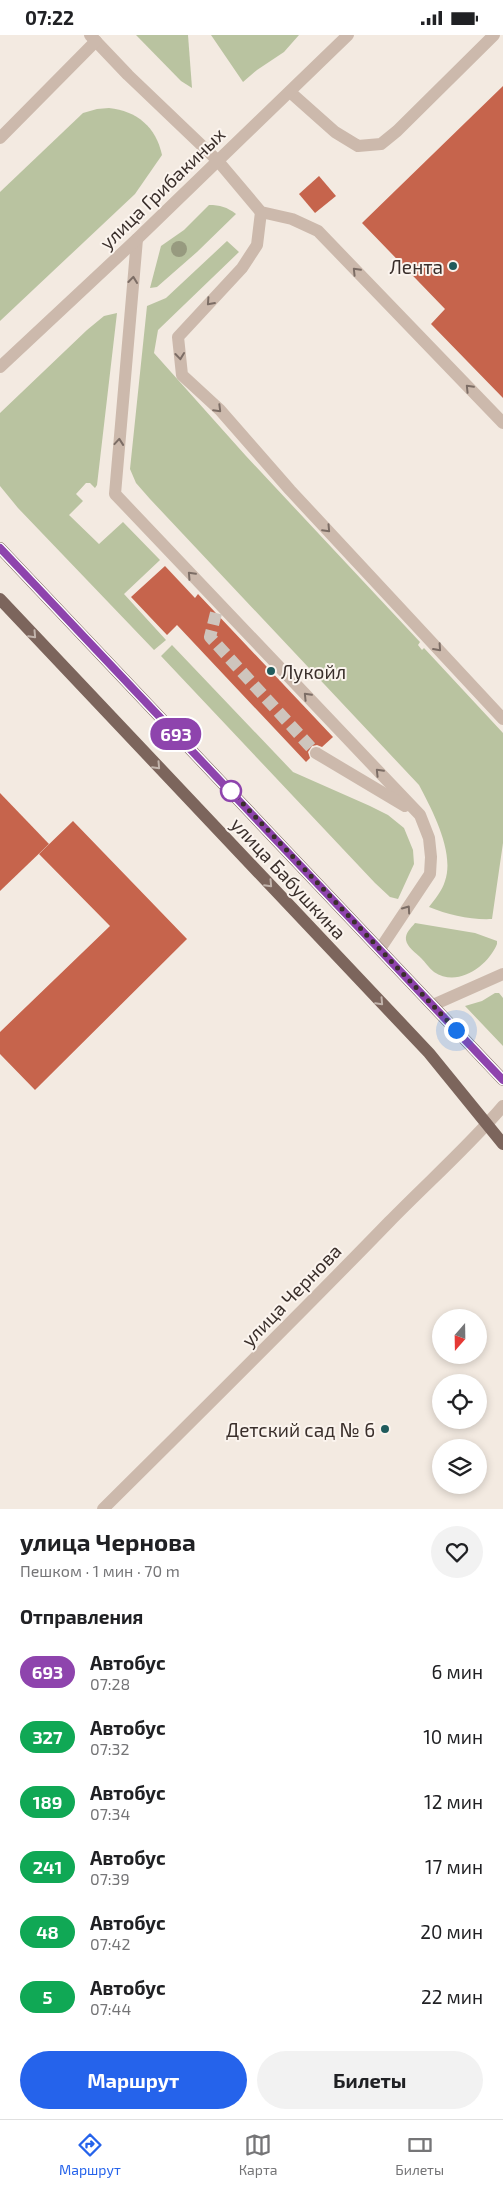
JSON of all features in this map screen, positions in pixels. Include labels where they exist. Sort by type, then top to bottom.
[{"type":"main road","name":"улица Бабушкина","points":[[0,548],[503,1080]]},
{"type":"main road","name":"улица Бабушкина","points":[[0,599],[428,1053],[503,1144]]},
{"type":"street","name":"улица Грибакиных","points":[[0,367],[137,239],[348,35]]},
{"type":"street","points":[[290,92],[335,132],[358,146],[381,144],[397,131],[494,35]]},
{"type":"street","points":[[0,138],[93,38],[128,75],[218,161],[260,212],[292,219],[318,231],[503,423]]},
{"type":"street","points":[[260,212],[257,245],[242,268],[178,337],[182,375],[220,410],[503,719]]},
{"type":"street","points":[[137,239],[115,494],[220,611],[420,815],[429,838],[430,875],[380,949]]},
{"type":"street","points":[[316,753],[420,815]]},
{"type":"street","points":[[433,1005],[503,974]]},
{"type":"street","name":"улица Чернова","points":[[103,1509],[272,1342],[503,1106]]},
{"type":"green space","points":[[136,35],[188,35],[192,88],[181,81]]},
{"type":"green space","points":[[211,35],[299,35],[284,52],[243,82]]},
{"type":"green space","points":[[109,108],[128,113],[144,122],[155,136],[162,155],[135,194],[0,321],[0,192],[83,113]]},
{"type":"green space","points":[[209,205],[223,207],[236,214],[157,287],[150,288],[161,246],[184,230]]},
{"type":"green space","points":[[227,241],[239,252],[158,330],[154,353],[246,456],[420,642],[418,645],[422,650],[424,648],[503,733],[503,843],[492,919],[460,916],[429,907],[444,885],[447,857],[441,831],[419,785],[150,499],[136,483],[130,469],[147,306],[166,298]]},
{"type":"green space","points":[[117,313],[97,485],[95,488],[90,483],[86,483],[76,494],[83,501],[69,515],[99,544],[123,522],[160,560],[124,594],[166,640],[154,650],[18,508],[0,486],[0,413],[87,330],[104,316]]},
{"type":"green space","points":[[172,645],[293,772],[388,815],[404,828],[413,850],[414,864],[398,899],[390,897],[375,883],[161,656]]},
{"type":"green space","points":[[415,923],[475,933],[497,941],[497,944],[487,960],[471,972],[462,976],[443,976],[434,972],[407,943],[407,933]]},
{"type":"green space","points":[[495,993],[499,993],[503,998],[503,1046],[465,1006],[482,1001]]},
{"type":"building","name":"Лента","points":[[503,86],[503,398],[431,324],[445,309],[362,223]]},
{"type":"building","points":[[319,176],[336,196],[315,213],[299,194]]},
{"type":"building","points":[[165,566],[195,598],[198,594],[333,737],[322,747],[312,746],[308,752],[310,758],[306,762],[177,625],[167,635],[131,597]]},
{"type":"building","points":[[0,793],[49,844],[0,891]]},
{"type":"building","points":[[73,821],[187,939],[35,1090],[0,1054],[0,1032],[110,926],[39,854]]},
{"type":"tunnel","points":[[216,613],[210,637],[316,753]]},
{"type":"bus line","name":"693","points":[[0,548],[503,1080]]},
{"type":"place","name":"Лента","points":[[453,266]]},
{"type":"place","name":"Лукойл","points":[[271,671]]},
{"type":"place","name":"Детский сад № 6","points":[[385,1429]]},
{"type":"route","points":[[231,791],[456,1030]]}]
